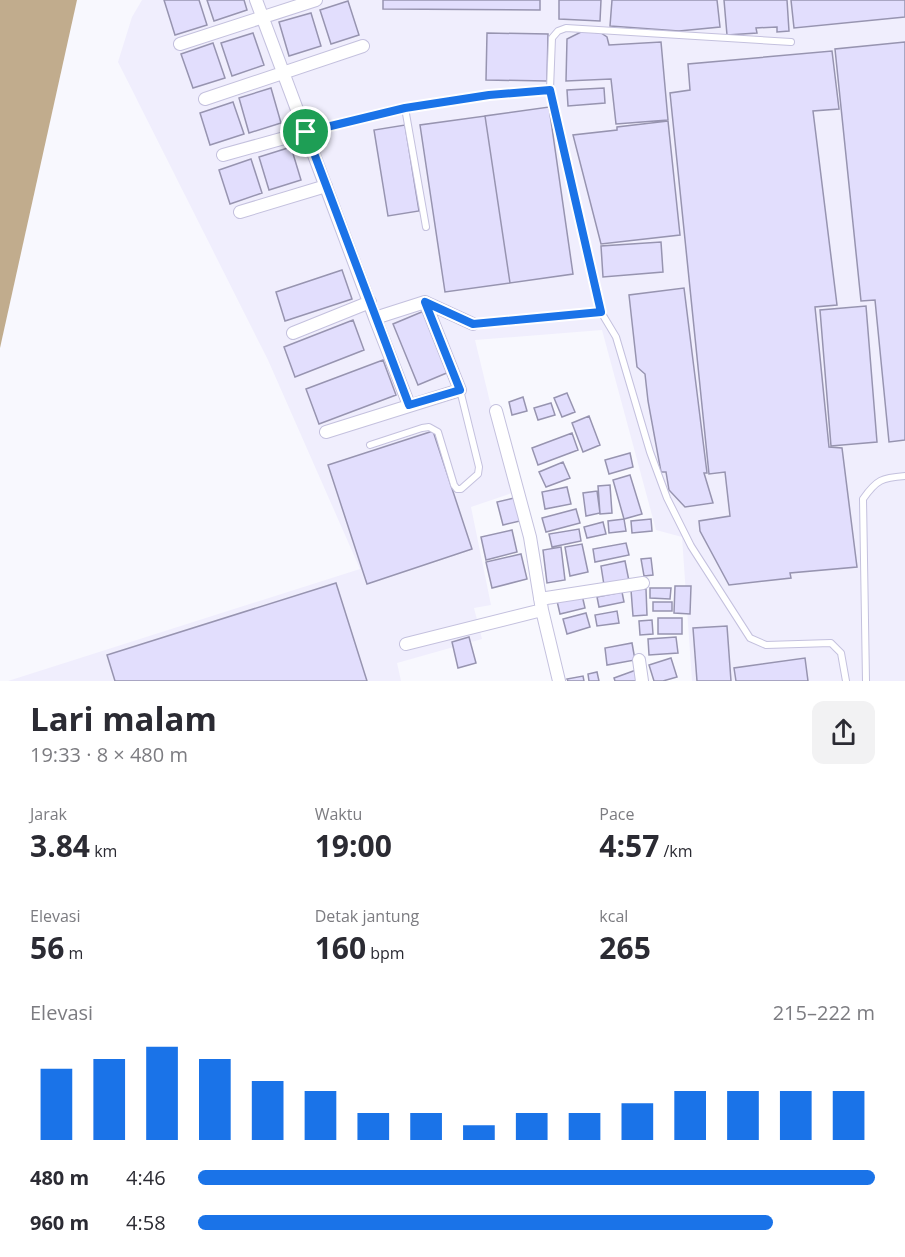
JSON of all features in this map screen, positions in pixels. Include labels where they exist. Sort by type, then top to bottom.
[{"type":"street","points":[[256,0],[409,405]]},
{"type":"street","points":[[180,44],[316,0]]},
{"type":"street","points":[[205,99],[363,46]]},
{"type":"street","points":[[223,155],[306,132]]},
{"type":"street","points":[[240,212],[326,186]]},
{"type":"street","points":[[293,333],[370,302]]},
{"type":"street","points":[[375,318],[425,302],[473,324]]},
{"type":"street","points":[[326,432],[460,390],[425,302]]},
{"type":"street","points":[[496,411],[530,537],[541,604],[559,681]]},
{"type":"street","points":[[406,644],[541,604],[643,583]]},
{"type":"street","points":[[639,660],[642,681]]},
{"type":"lane","points":[[791,42],[566,28],[558,31],[552,38],[550,90],[601,312],[616,337],[667,498],[691,546],[750,638],[766,645],[831,643],[840,653],[846,681]]},
{"type":"lane","points":[[306,132],[405,108],[489,95],[550,90]]},
{"type":"lane","points":[[405,108],[426,227]]},
{"type":"lane","points":[[473,324],[601,312]]},
{"type":"lane","points":[[370,444],[422,428],[433,429],[438,432],[454,485],[457,489],[461,489],[477,474],[479,467],[460,390]]},
{"type":"lane","points":[[866,681],[863,499],[872,485],[882,478],[905,476]]},
{"type":"shaded area","points":[[0,0],[77,0],[0,348]]},
{"type":"shaded area","points":[[142,0],[905,0],[905,681],[692,681],[682,537],[656,530],[602,330],[475,340],[512,493],[471,507],[491,605],[474,608],[482,639],[397,663],[401,681],[8,681],[360,569],[268,360],[118,62],[132,17]]},
{"type":"building","points":[[164,0],[199,0],[207,25],[175,35]]},
{"type":"building","points":[[207,0],[244,0],[247,10],[214,21]]},
{"type":"building","points":[[383,0],[540,0],[540,10],[383,9]]},
{"type":"building","points":[[559,0],[601,0],[600,21],[559,19]]},
{"type":"building","points":[[612,0],[717,0],[720,27],[679,31],[610,26]]},
{"type":"building","points":[[724,0],[787,0],[789,31],[777,32],[777,27],[756,28],[757,33],[727,35]]},
{"type":"building","points":[[791,0],[905,0],[905,17],[794,28]]},
{"type":"building","points":[[348,1],[359,35],[331,44],[320,10]]},
{"type":"building","points":[[311,13],[321,46],[289,56],[279,22]]},
{"type":"building","points":[[583,31],[601,33],[607,37],[609,45],[661,42],[668,120],[616,124],[611,79],[566,81],[567,39]]},
{"type":"building","points":[[253,33],[264,65],[232,76],[221,43]]},
{"type":"building","points":[[487,33],[548,34],[547,81],[486,80]]},
{"type":"building","points":[[905,42],[905,440],[889,442],[875,300],[861,301],[835,49]]},
{"type":"building","points":[[213,43],[225,78],[193,88],[181,54]]},
{"type":"building","points":[[832,51],[839,109],[813,111],[837,305],[815,307],[829,447],[842,448],[857,567],[790,573],[791,578],[729,585],[700,531],[699,521],[730,516],[725,472],[709,474],[670,93],[690,90],[688,64]]},
{"type":"building","points":[[271,88],[281,123],[249,133],[239,98]]},
{"type":"building","points":[[604,88],[605,103],[568,106],[567,90]]},
{"type":"building","points":[[233,102],[244,134],[210,145],[200,113]]},
{"type":"building","points":[[549,107],[573,274],[510,283],[485,116]]},
{"type":"building","points":[[485,116],[510,283],[445,292],[420,125]]},
{"type":"building","points":[[668,121],[680,235],[601,244],[573,135]]},
{"type":"building","points":[[405,125],[419,211],[388,216],[374,130]]},
{"type":"building","points":[[291,147],[301,180],[269,190],[259,157]]},
{"type":"building","points":[[251,159],[262,193],[230,204],[219,170]]},
{"type":"building","points":[[661,242],[663,272],[603,277],[601,246]]},
{"type":"building","points":[[342,270],[352,299],[285,321],[276,292]]},
{"type":"building","points":[[684,288],[707,473],[704,473],[713,503],[685,507],[669,490],[666,472],[661,472],[645,374],[637,367],[629,295]]},
{"type":"building","points":[[866,306],[877,442],[831,446],[820,310]]},
{"type":"building","points":[[424,311],[449,372],[418,385],[393,324]]},
{"type":"building","points":[[353,320],[364,350],[295,377],[284,347]]},
{"type":"building","points":[[383,360],[396,395],[319,424],[306,389]]},
{"type":"building","points":[[567,393],[575,412],[562,417],[554,398]]},
{"type":"building","points":[[523,397],[527,411],[512,415],[509,402]]},
{"type":"building","points":[[551,403],[555,415],[538,420],[534,408]]},
{"type":"building","points":[[589,416],[600,445],[583,452],[572,423]]},
{"type":"building","points":[[433,431],[472,549],[367,584],[328,465]]},
{"type":"building","points":[[572,433],[578,450],[538,465],[532,448]]},
{"type":"building","points":[[630,453],[633,467],[609,474],[605,460]]},
{"type":"building","points":[[563,462],[570,478],[546,487],[539,472]]},
{"type":"building","points":[[630,475],[642,514],[624,519],[613,480]]},
{"type":"building","points":[[610,485],[612,513],[600,514],[598,486]]},
{"type":"building","points":[[567,487],[571,504],[545,509],[542,492]]},
{"type":"building","points":[[597,491],[600,513],[586,516],[583,493]]},
{"type":"building","points":[[514,498],[520,521],[503,525],[497,502]]},
{"type":"building","points":[[576,509],[580,523],[546,532],[542,518]]},
{"type":"building","points":[[624,519],[626,531],[609,533],[608,521]]},
{"type":"building","points":[[651,519],[652,531],[632,533],[631,521]]},
{"type":"building","points":[[603,522],[606,534],[587,538],[584,527]]},
{"type":"building","points":[[579,529],[581,541],[552,547],[549,534]]},
{"type":"building","points":[[512,530],[517,552],[486,560],[481,537]]},
{"type":"building","points":[[626,543],[629,555],[595,562],[593,549]]},
{"type":"building","points":[[582,544],[588,572],[570,576],[565,547]]},
{"type":"building","points":[[561,547],[565,580],[547,583],[543,550]]},
{"type":"building","points":[[521,554],[527,579],[492,588],[486,562]]},
{"type":"building","points":[[651,558],[653,575],[644,576],[641,559]]},
{"type":"building","points":[[625,561],[629,581],[604,585],[601,566]]},
{"type":"building","points":[[336,583],[367,681],[115,681],[107,655]]},
{"type":"building","points":[[675,586],[691,586],[690,614],[674,613]]},
{"type":"building","points":[[650,588],[671,588],[670,599],[650,598]]},
{"type":"building","points":[[646,589],[647,615],[633,616],[631,590]]},
{"type":"building","points":[[622,592],[624,602],[599,607],[597,597]]},
{"type":"building","points":[[582,595],[585,608],[560,614],[557,601]]},
{"type":"building","points":[[653,602],[672,602],[672,611],[653,611]]},
{"type":"building","points":[[617,611],[619,623],[597,626],[595,615]]},
{"type":"building","points":[[586,613],[590,627],[567,634],[563,619]]},
{"type":"building","points":[[658,618],[682,618],[682,634],[658,634]]},
{"type":"building","points":[[652,620],[653,634],[640,635],[639,621]]},
{"type":"building","points":[[727,626],[731,681],[697,681],[693,628]]},
{"type":"building","points":[[469,637],[476,663],[458,668],[452,642]]},
{"type":"building","points":[[676,637],[678,653],[649,655],[648,639]]},
{"type":"building","points":[[632,643],[635,660],[607,665],[605,648]]},
{"type":"building","points":[[671,658],[677,677],[654,681],[649,665]]},
{"type":"building","points":[[805,658],[808,681],[736,681],[734,668]]},
{"type":"building","points":[[636,670],[640,681],[615,681],[614,678]]},
{"type":"building","points":[[597,672],[599,681],[589,681],[588,674]]},
{"type":"building","points":[[583,676],[584,681],[568,681],[567,679]]},
{"type":"route","points":[[550,90],[601,312],[473,324],[425,302],[460,390],[409,405],[306,132],[405,108],[489,95],[550,90]]}]
